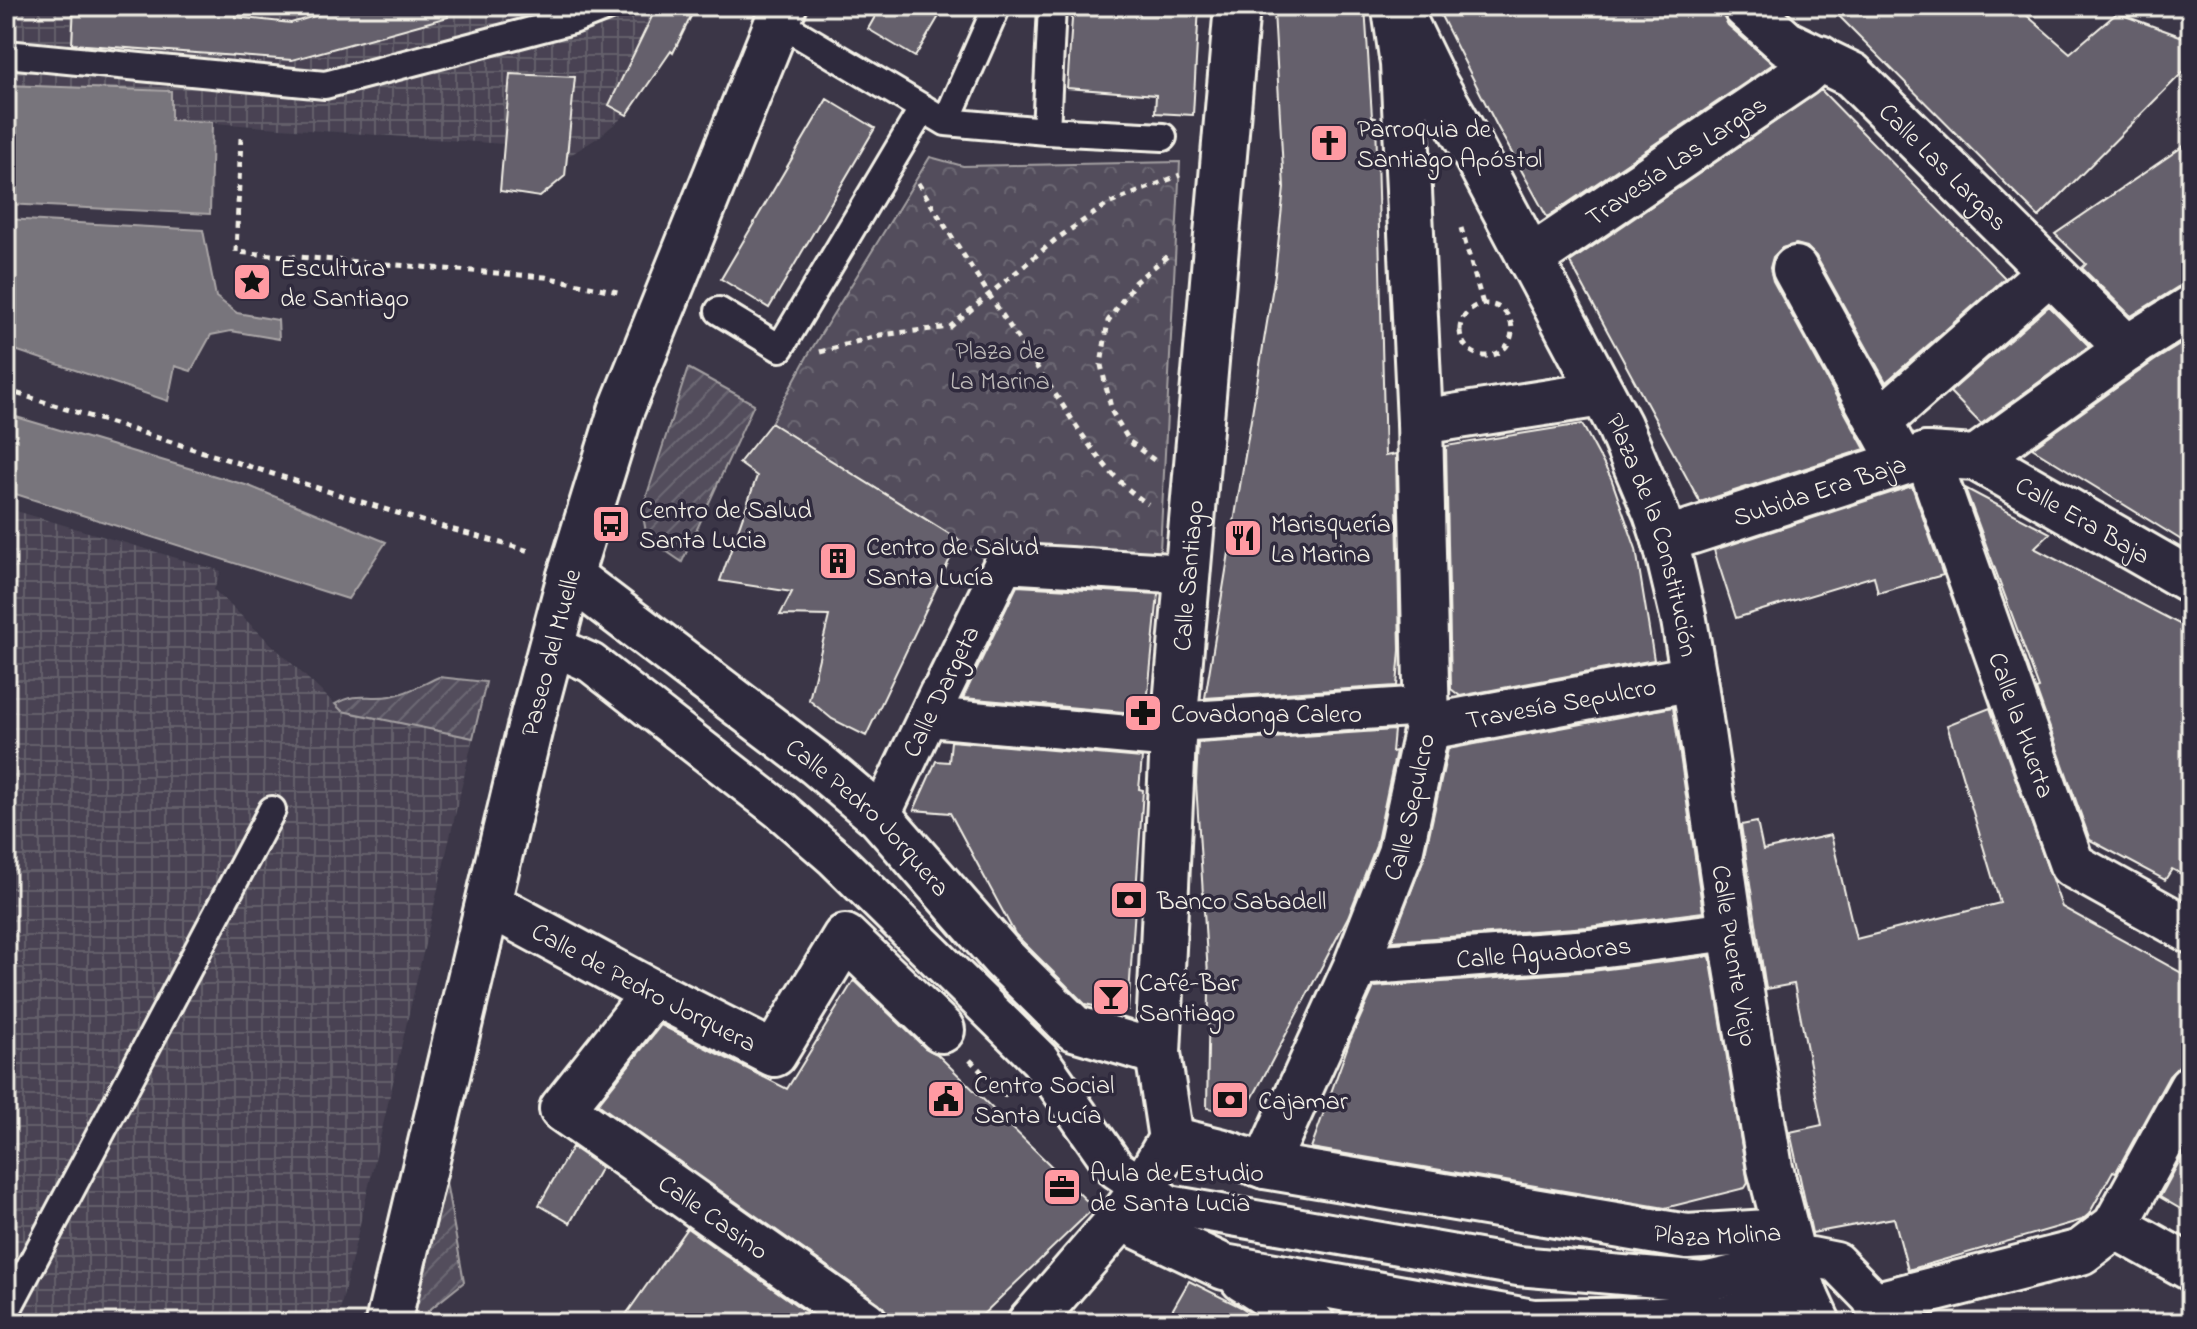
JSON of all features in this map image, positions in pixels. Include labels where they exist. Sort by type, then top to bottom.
[{"type":"street","name":"Plaza de la Constitución","points":[[1396,6],[1633,455],[1665,540],[1694,678]]},
{"type":"street","name":"Plaza de la Constitución","points":[[1396,6],[1403,64],[1420,422],[1602,394]]},
{"type":"street","name":"Calle Las Largas","points":[[1745,6],[1786,43],[1852,75],[2128,349]]},
{"type":"street","name":"Calle Santiago","points":[[1171,1139],[1158,1053],[1173,730],[1237,8]]},
{"type":"street","name":"Paseo del Muelle","points":[[388,1323],[551,645],[553,564],[621,411],[781,14]]},
{"type":"street","name":"Travesía Las Largas","points":[[1530,259],[1801,75],[1820,58]]},
{"type":"street","name":"Calle la Huerta","points":[[1795,269],[1879,422],[1914,459],[2072,865],[2191,931]]},
{"type":"street","points":[[1879,422],[2049,272]]},
{"type":"street","points":[[1976,458],[2128,349],[2191,308]]},
{"type":"street","name":"Calle Sepulcro","points":[[1265,1166],[1356,966],[1400,853],[1427,716],[1420,422]]},
{"type":"street","name":"Subida Era Baja","points":[[1665,540],[1914,459],[1976,458]]},
{"type":"street","name":"Calle Era Baja","points":[[1976,458],[2191,581]]},
{"type":"street","name":"Calle Dargeta","points":[[880,817],[1003,560],[1188,574]]},
{"type":"street","points":[[1188,574],[1004,563],[929,717],[1173,730],[1427,716]]},
{"type":"street","name":"Calle Pedro Jorquera","points":[[553,564],[816,763],[880,817],[1003,958],[1074,1028],[1158,1053]]},
{"type":"street","points":[[551,645],[591,663],[780,810],[835,858],[1040,1060],[1116,1169],[1132,1203],[1312,1323]]},
{"type":"street","name":"Travesía Sepulcro","points":[[1427,716],[1694,678]]},
{"type":"street","name":"Calle Puente Viejo","points":[[1694,678],[1770,1168],[1801,1278]]},
{"type":"street","name":"Calle de Pedro Jorquera","points":[[489,904],[774,1054],[845,937],[942,1030]]},
{"type":"street","name":"Calle Aguadoras","points":[[1356,966],[1590,949],[1731,931]]},
{"type":"street","name":"Calle Casino","points":[[654,993],[562,1109],[865,1323]]},
{"type":"street","points":[[1224,1267],[1533,1322],[1725,1319],[1801,1278],[1811,1257],[1836,1262],[1882,1313],[2081,1252],[2115,1226],[2191,1088]]},
{"type":"street","points":[[1030,1323],[1132,1203],[1171,1139]]},
{"type":"street","name":"Plaza Molina","points":[[1171,1139],[1265,1166],[1687,1237],[1801,1278]]},
{"type":"street","points":[[1132,1203],[1169,1205],[1518,1266],[1704,1282],[1801,1278]]},
{"type":"street","points":[[2115,1226],[2191,1268]]},
{"type":"lane","points":[[6,54],[325,85],[573,20],[609,6]]},
{"type":"lane","points":[[946,122],[997,6]]},
{"type":"lane","points":[[1046,131],[1052,6]]},
{"type":"lane","points":[[781,14],[946,122],[1163,137]]},
{"type":"lane","points":[[719,311],[780,348],[923,108]]},
{"type":"lane","points":[[6,1312],[272,810]]},
{"type":"path","points":[[241,138],[236,252],[545,277],[626,294]]},
{"type":"path","points":[[898,151],[988,296],[1103,464],[1131,493],[1158,510]]},
{"type":"path","points":[[780,348],[808,355],[880,335],[950,327],[1055,240],[1108,204],[1188,173]]},
{"type":"path","points":[[1458,219],[1483,304]]},
{"type":"path","points":[[1164,468],[1130,442],[1112,412],[1101,365],[1108,321],[1135,282],[1172,253]]},
{"type":"path","points":[[1483,304],[1503,310],[1513,329],[1505,349],[1495,355],[1474,353],[1461,336],[1464,316],[1472,308],[1483,304]]},
{"type":"path","points":[[6,390],[553,564]]},
{"type":"shaded area","points":[[6,6],[696,6],[673,53],[666,57],[630,111],[599,137],[567,157],[565,176],[540,197],[500,191],[504,144],[170,120],[170,91],[6,85]]},
{"type":"shaded area","points":[[6,85],[171,91],[171,120],[212,122],[210,214],[6,204]]},
{"type":"shaded area","points":[[6,219],[203,230],[216,297],[237,313],[278,320],[279,339],[231,331],[211,335],[191,371],[175,366],[168,401],[6,347]]},
{"type":"shaded area","points":[[6,414],[249,486],[386,542],[348,599],[6,491]]},
{"type":"shaded area","points":[[6,508],[221,571],[214,590],[342,711],[473,738],[337,1323],[6,1323]]},
{"type":"green space","name":"Plaza de La Marina","points":[[930,157],[963,166],[1180,162],[1158,589],[1009,578],[959,540],[771,423],[808,355]]},
{"type":"green space","points":[[688,368],[754,404],[682,562],[647,538],[642,510]]},
{"type":"green space","points":[[439,677],[486,682],[473,738],[342,711],[335,704],[356,697],[397,695]]},
{"type":"green space","points":[[446,1182],[464,1282],[428,1311],[433,1323],[413,1323]]},
{"type":"building","points":[[74,6],[235,6],[235,17],[291,23],[349,6],[447,6],[448,17],[292,60],[72,44]]},
{"type":"building","points":[[657,6],[696,6],[673,53],[671,51],[627,115],[609,105]]},
{"type":"building","points":[[881,6],[945,6],[915,57],[868,29]]},
{"type":"building","points":[[1073,6],[1199,6],[1193,115],[1155,113],[1156,95],[1067,88]]},
{"type":"building","points":[[1365,6],[1372,117],[1376,118],[1385,456],[1396,454],[1400,650],[1397,686],[1205,698],[1275,274],[1284,188],[1274,11]]},
{"type":"building","points":[[1436,6],[1721,6],[1728,25],[1773,64],[1547,217]]},
{"type":"building","points":[[1829,6],[2016,6],[2070,53],[2117,13],[2191,40],[2191,64],[2039,217]]},
{"type":"building","points":[[510,74],[575,77],[565,176],[540,197],[500,191]]},
{"type":"building","points":[[1821,90],[2005,278],[1886,382],[1816,256],[1807,247],[1796,244],[1782,248],[1773,257],[1770,268],[1773,281],[1865,449],[1700,502],[1570,262]]},
{"type":"building","points":[[827,99],[875,128],[769,308],[721,279]]},
{"type":"building","points":[[2191,141],[2191,283],[2178,287],[2131,316],[2082,268],[2086,264],[2055,234]]},
{"type":"building","points":[[2049,306],[2089,346],[1981,424],[1950,392]]},
{"type":"building","points":[[2191,338],[2191,546],[2032,448]]},
{"type":"building","name":"Centro de Salud Santa Lucía","points":[[771,423],[959,540],[866,736],[832,719],[809,700],[829,616],[780,615],[792,592],[720,581],[757,476],[739,463]]},
{"type":"building","points":[[1582,424],[1611,478],[1636,549],[1654,660],[1460,696],[1451,689],[1446,446]]},
{"type":"building","points":[[1912,486],[1943,575],[1878,593],[1874,576],[1736,618],[1714,550]]},
{"type":"building","points":[[1965,488],[2050,533],[2034,548],[2191,630],[2191,879],[2172,869],[2165,880],[2090,840],[2036,689],[2039,688]]},
{"type":"building","points":[[1017,586],[1158,594],[1146,714],[963,698]]},
{"type":"building","points":[[1673,707],[1703,912],[1588,927],[1392,941],[1424,858],[1448,749]]},
{"type":"building","points":[[1990,708],[2062,907],[2191,978],[2191,1063],[2179,1066],[2169,1076],[2116,1172],[2113,1171],[2089,1214],[2082,1220],[1908,1270],[1894,1218],[1812,1233],[1790,1132],[1822,1125],[1794,984],[1766,989],[1741,825],[1757,822],[1763,850],[1831,835],[1856,939],[2000,903],[1947,725]]},
{"type":"building","points":[[1394,730],[1392,752],[1396,751],[1376,846],[1348,917],[1244,1114],[1207,1108],[1209,991],[1196,783],[1198,743]]},
{"type":"building","points":[[951,741],[1142,758],[1139,789],[1143,790],[1128,1010],[1085,1004],[1015,934],[950,813],[914,810],[936,761],[949,762]]},
{"type":"building","points":[[1710,956],[1748,1183],[1745,1188],[1665,1208],[1311,1148],[1350,1040],[1374,987],[1592,971]]},
{"type":"building","points":[[854,980],[925,1048],[937,1054],[1094,1208],[974,1323],[890,1323],[887,1312],[879,1303],[598,1104],[661,1025],[787,1089]]},
{"type":"building","points":[[2191,1140],[2191,1215],[2160,1197]]},
{"type":"building","points":[[572,1147],[601,1167],[570,1223],[539,1205]]},
{"type":"building","points":[[687,1228],[822,1323],[620,1323]]},
{"type":"building","points":[[1189,1281],[1241,1307],[1266,1323],[1165,1323]]},
{"type":"place","name":"Parroquia de Santiago Apóstol","points":[[1329,143]]},
{"type":"place","name":"Escultura de Santiago","points":[[252,282]]},
{"type":"place","name":"Centro de Salud Santa Lucia","points":[[611,524]]},
{"type":"place","name":"Marisquería La Marina","points":[[1243,538]]},
{"type":"place","name":"Centro de Salud Santa Lucía","points":[[838,561]]},
{"type":"place","name":"Covadonga Calero","points":[[1143,713]]},
{"type":"place","name":"Banco Sabadell","points":[[1129,900]]},
{"type":"place","name":"Café-Bar Santiago","points":[[1111,997]]},
{"type":"place","name":"Centro Social Santa Lucía","points":[[946,1099]]},
{"type":"place","name":"Cajamar","points":[[1230,1100]]},
{"type":"place","name":"Aula de Estudio de Santa Lucia","points":[[1062,1187]]}]
